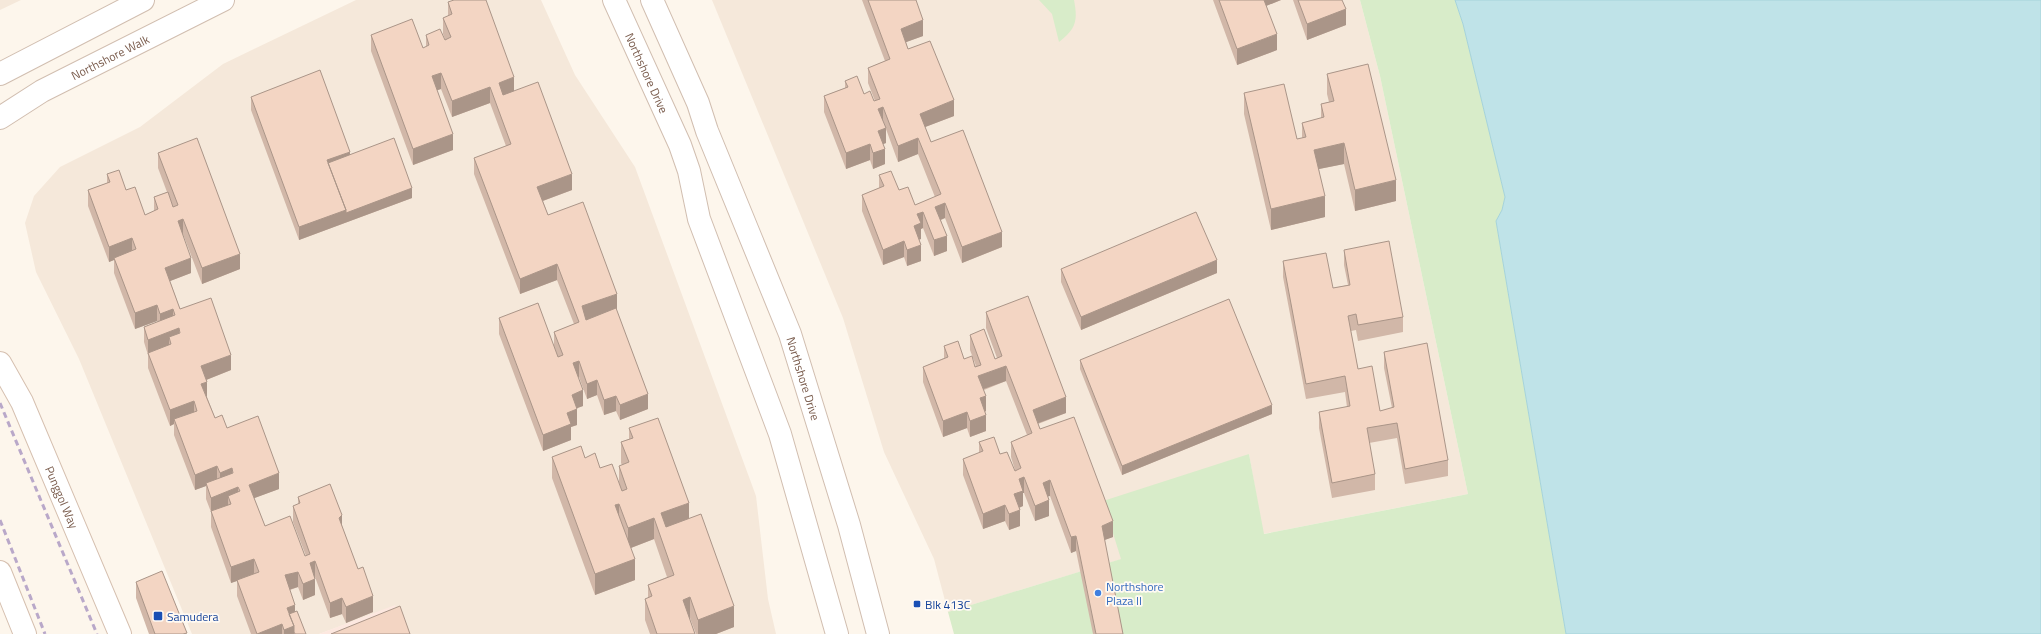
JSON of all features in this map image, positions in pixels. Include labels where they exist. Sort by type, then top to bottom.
[{"type":"street","points":[[0,74],[143,0]]},
{"type":"street","name":"Northshore Walk","points":[[0,118],[42,91],[223,0]]},
{"type":"street","name":"Northshore Drive","points":[[614,0],[680,145],[689,171],[699,219],[780,434],[837,634]]},
{"type":"street","name":"Northshore Drive","points":[[652,0],[698,103],[707,131],[790,334],[850,525],[878,634]]},
{"type":"street","points":[[680,145],[707,131]]},
{"type":"street","name":"Punggol Way","points":[[0,363],[22,402],[120,634]]},
{"type":"street","points":[[0,572],[25,634]]},
{"type":"shaded area","points":[[0,0],[21,0],[0,10]]},
{"type":"shaded area","points":[[356,0],[541,0],[575,75],[635,167],[756,496],[768,599],[776,634],[405,634],[395,606],[319,634],[192,634],[79,359],[36,272],[25,223],[34,196],[60,167],[140,127],[223,64]]},
{"type":"shaded area","points":[[712,0],[1360,0],[1380,76],[1468,494],[1263,534],[1249,454],[1122,559],[948,612],[934,559],[884,452],[843,318]]},
{"type":"shaded area","points":[[395,605],[405,634],[319,634]]},
{"type":"green space","points":[[1039,0],[1074,0],[1076,14],[1074,24],[1069,33],[1059,42],[1052,14]]},
{"type":"green space","points":[[1360,0],[1455,0],[1463,24],[1505,197],[1502,210],[1496,221],[1566,634],[954,634],[948,612],[1121,559],[1103,501],[1249,454],[1264,534],[1468,494],[1380,76]]},
{"type":"water","points":[[1455,0],[2041,0],[2041,634],[1566,634],[1496,221],[1502,210],[1505,197],[1463,24]]},
{"type":"building","points":[[454,0],[486,0],[514,77],[499,83],[503,95],[538,82],[572,174],[537,187],[548,215],[583,202],[617,294],[582,306],[586,320],[616,308],[648,394],[620,405],[616,396],[604,400],[597,380],[587,384],[579,361],[573,363],[583,390],[572,395],[577,409],[567,413],[571,424],[543,435],[499,318],[538,303],[558,357],[563,355],[554,332],[579,322],[557,264],[520,279],[474,158],[511,144],[490,87],[452,101],[441,73],[432,76],[453,134],[413,149],[371,35],[412,19],[423,48],[429,45],[426,35],[440,29],[445,40],[451,37],[443,18],[452,14],[448,2]]},
{"type":"building","points":[[868,0],[916,0],[923,20],[901,29],[908,49],[930,41],[954,100],[920,114],[931,142],[963,130],[1002,232],[962,247],[945,203],[935,207],[947,236],[934,240],[923,212],[917,214],[921,223],[914,226],[921,245],[907,250],[904,241],[883,250],[862,195],[884,186],[879,175],[891,171],[899,190],[908,187],[915,205],[941,194],[918,138],[898,146],[883,107],[878,109],[886,128],[878,131],[885,149],[873,153],[870,144],[846,153],[824,96],[848,87],[845,81],[857,76],[864,94],[870,91],[874,101],[880,99],[868,68],[890,59]]},
{"type":"building","points":[[1219,0],[1264,0],[1277,34],[1237,49]]},
{"type":"building","points":[[1298,0],[1342,0],[1346,9],[1307,24]]},
{"type":"building","points":[[1368,64],[1396,180],[1355,190],[1344,143],[1314,150],[1325,196],[1271,209],[1244,93],[1284,84],[1297,139],[1306,137],[1302,123],[1324,117],[1321,104],[1334,101],[1327,74]]},
{"type":"building","points":[[320,70],[350,152],[327,160],[346,210],[299,227],[251,97]]},
{"type":"building","points":[[197,138],[240,254],[202,268],[183,219],[178,221],[191,258],[165,268],[180,309],[211,298],[231,355],[201,366],[207,382],[201,384],[215,418],[222,415],[227,428],[258,416],[279,473],[249,485],[265,526],[290,516],[305,556],[310,554],[293,506],[300,503],[298,497],[330,484],[342,515],[339,518],[358,569],[363,567],[373,596],[346,607],[342,598],[330,603],[315,561],[310,563],[315,579],[303,584],[298,572],[285,575],[295,605],[287,608],[294,626],[284,630],[282,624],[257,634],[237,580],[259,572],[254,559],[231,567],[211,511],[231,504],[228,496],[240,491],[238,487],[211,498],[206,483],[233,473],[232,468],[220,473],[217,466],[195,475],[174,419],[197,411],[194,401],[170,410],[148,353],[171,344],[169,337],[180,333],[179,328],[148,340],[144,327],[175,315],[173,309],[160,314],[157,305],[135,313],[114,258],[136,249],[132,238],[109,247],[88,190],[110,182],[107,174],[119,170],[126,190],[135,187],[145,215],[158,209],[154,197],[168,192],[173,207],[178,205],[158,153]]},
{"type":"building","points":[[394,138],[412,188],[346,213],[328,163]]},
{"type":"building","points":[[1196,212],[1217,260],[1081,317],[1061,269]]},
{"type":"building","points":[[1389,241],[1403,317],[1358,325],[1356,314],[1348,316],[1358,369],[1372,366],[1380,411],[1394,407],[1384,352],[1427,343],[1448,460],[1405,469],[1397,423],[1367,428],[1375,474],[1332,483],[1319,412],[1350,406],[1345,376],[1306,384],[1283,261],[1326,253],[1333,288],[1350,285],[1344,250]]},
{"type":"building","points":[[1028,296],[1066,397],[1033,410],[1040,429],[1074,417],[1113,521],[1102,526],[1123,634],[1096,634],[1076,536],[1071,537],[1050,480],[1043,483],[1049,500],[1035,506],[1024,477],[1019,479],[1023,491],[1014,494],[1020,510],[1009,514],[1005,505],[983,514],[963,459],[983,451],[979,442],[994,437],[1000,454],[1007,452],[1015,471],[1021,468],[1011,442],[1032,433],[1006,366],[978,376],[986,396],[980,398],[986,415],[970,421],[967,412],[943,421],[923,367],[948,357],[944,346],[958,341],[964,359],[972,356],[975,367],[981,365],[970,335],[984,329],[995,359],[1002,356],[986,312]]},
{"type":"building","points":[[1229,299],[1272,405],[1122,466],[1080,360]]},
{"type":"building","points":[[658,418],[689,503],[661,513],[666,527],[701,514],[734,606],[698,620],[690,597],[683,600],[695,634],[657,634],[645,599],[652,596],[648,585],[674,575],[654,518],[628,528],[619,504],[615,505],[635,559],[595,574],[552,457],[581,446],[585,458],[595,453],[600,468],[612,464],[622,491],[627,489],[619,466],[629,462],[621,442],[633,438],[629,428]]},
{"type":"building","name":"Samudera","points":[[162,571],[187,633],[155,634],[136,582]]},
{"type":"building","points":[[400,606],[410,634],[331,634]]},
{"type":"building","points":[[297,611],[306,634],[295,634],[294,632],[294,626],[289,614]]},
{"type":"railway","points":[[0,403],[97,634]]},
{"type":"railway","points":[[0,520],[45,634]]},
{"type":"place","name":"Northshore Plaza II","points":[[1098,593]]},
{"type":"place","name":"Blk 413C","points":[[917,604]]},
{"type":"place","name":"Samudera","points":[[158,616]]}]
